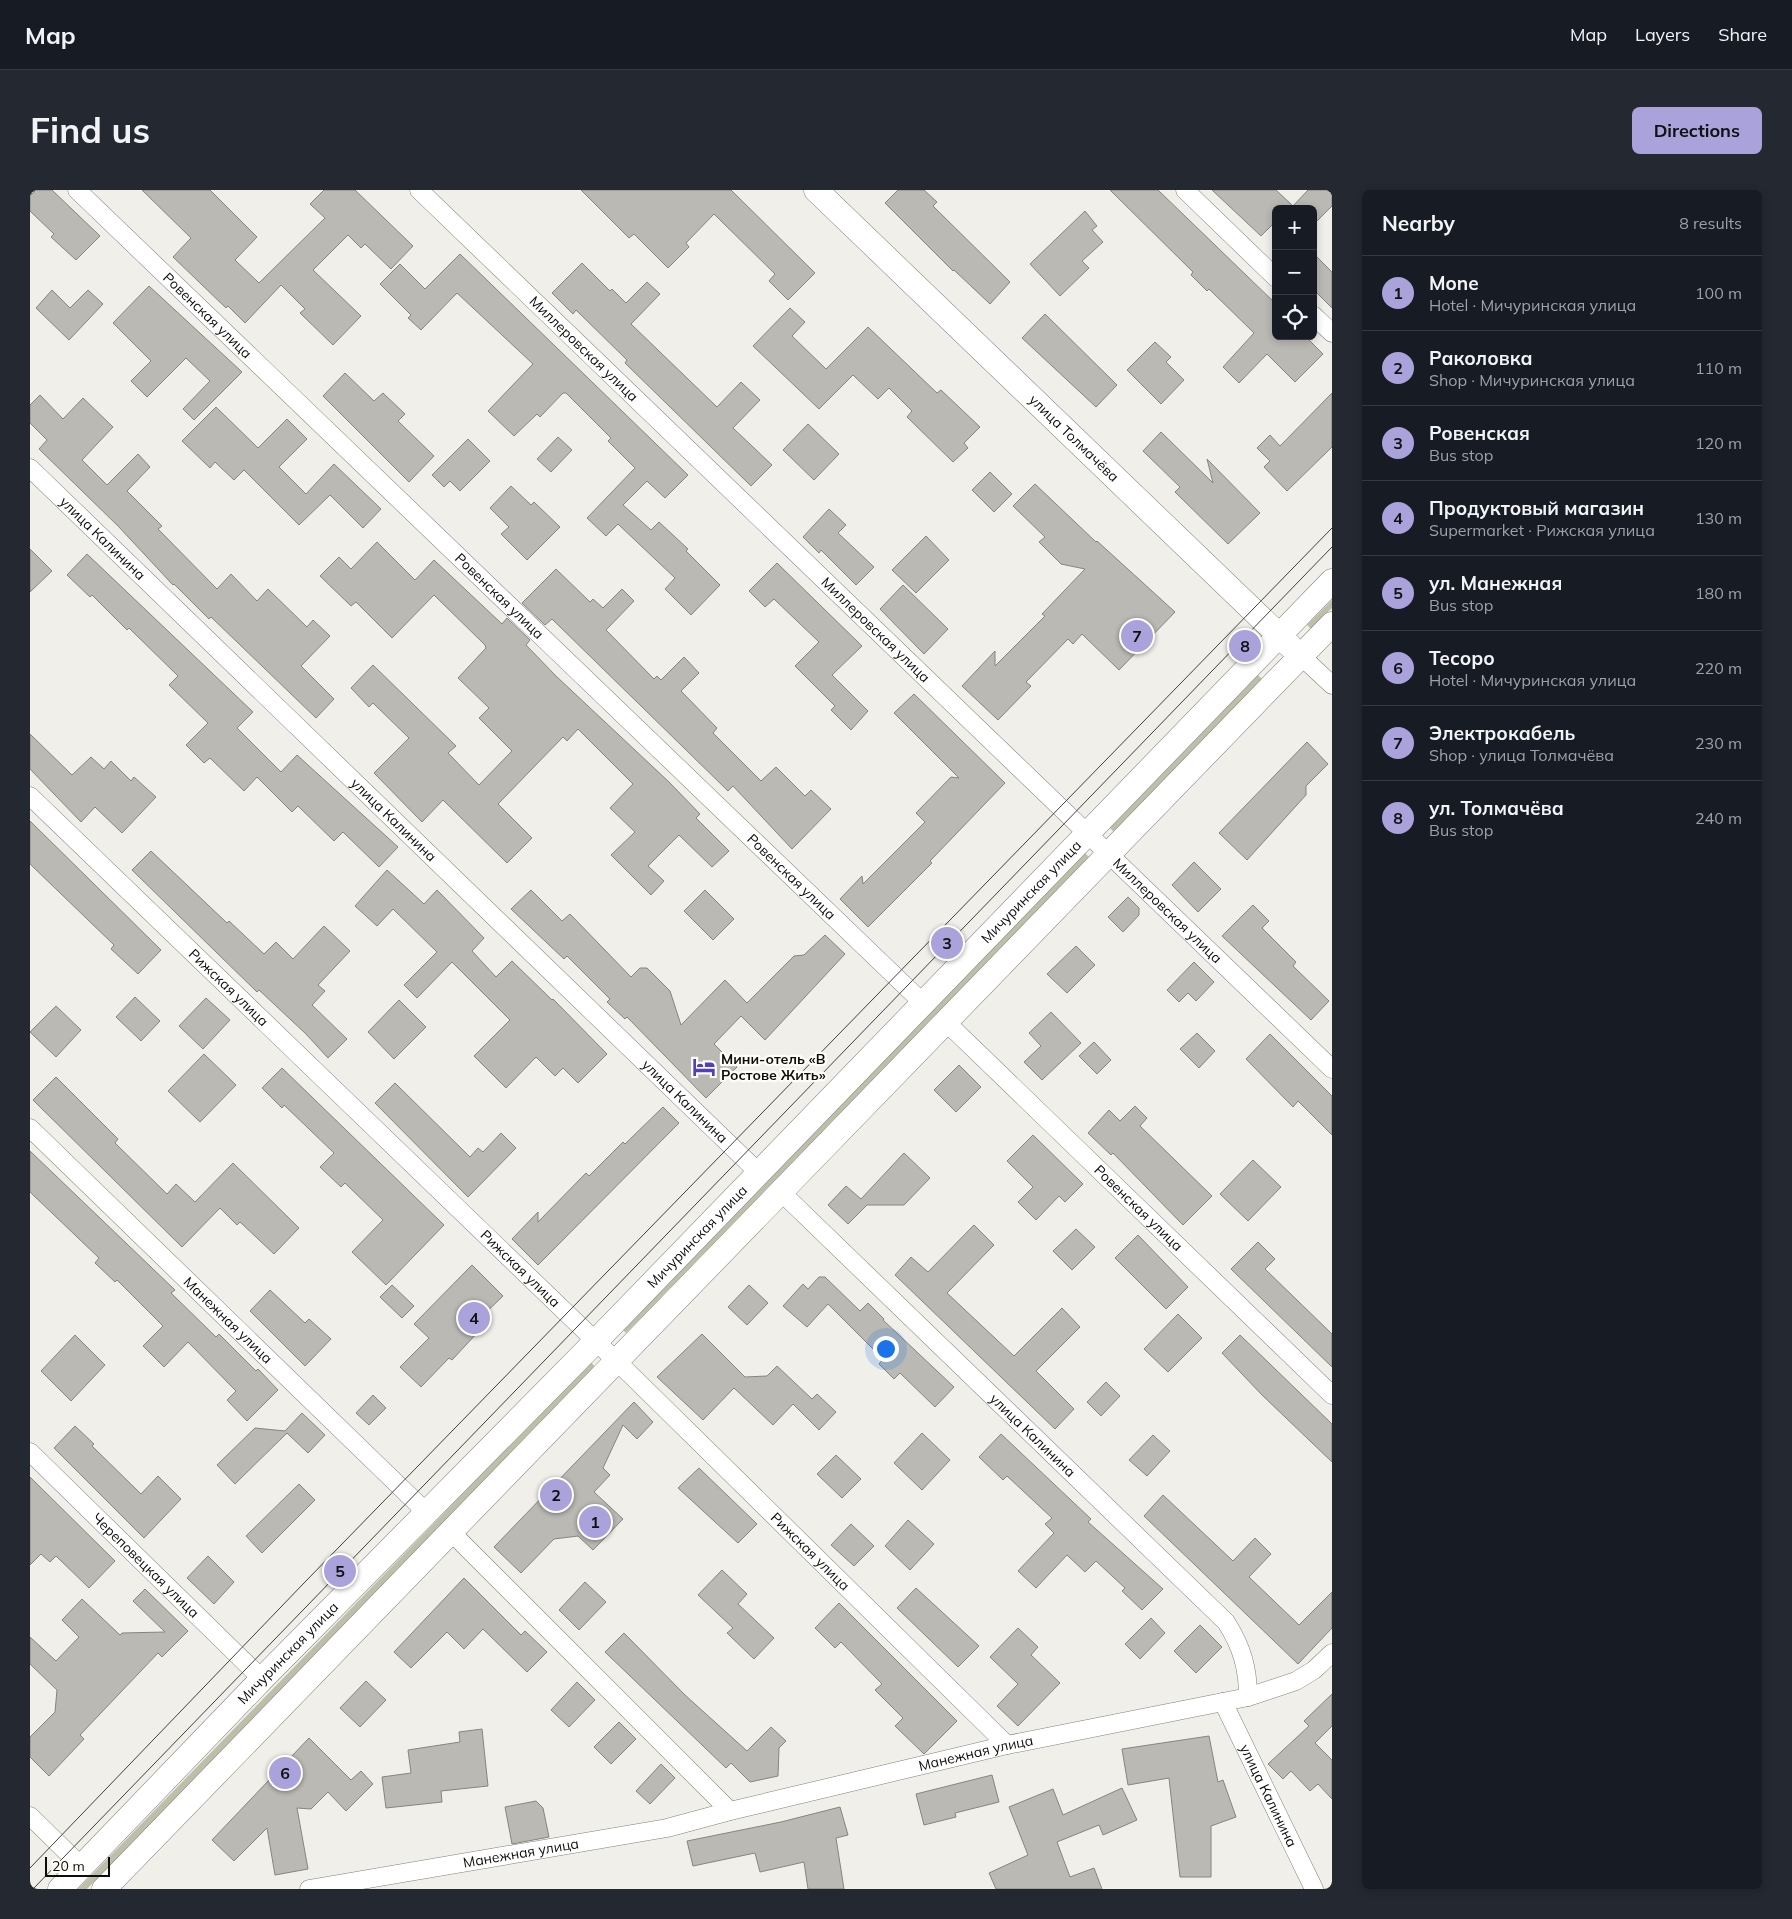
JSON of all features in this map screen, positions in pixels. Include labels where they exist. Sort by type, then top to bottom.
[{"type":"main road","name":"улица Толмачёва","points":[[816,190],[1301,656]]},
{"type":"main road","name":"Мичуринская улица","points":[[60,1889],[262,1679],[596,1341],[1332,581]]},
{"type":"main road","name":"Мичуринская улица","points":[[104,1889],[1332,624]]},
{"type":"street","name":"Ровенская улица","points":[[77,190],[923,1003]]},
{"type":"street","name":"Миллеровская улица","points":[[419,190],[1332,1069]]},
{"type":"street","points":[[1184,190],[1272,274]]},
{"type":"street","points":[[1317,319],[1332,333]]},
{"type":"street","name":"улица Калинина","points":[[30,468],[758,1172]]},
{"type":"street","name":"улица Толмачёва","points":[[1301,656],[1332,684]]},
{"type":"street","name":"Рижская улица","points":[[30,796],[596,1341],[1007,1746]]},
{"type":"street","name":"Ровенская улица","points":[[945,1021],[1332,1395]]},
{"type":"street","name":"Манежная улица","points":[[30,1128],[426,1512]]},
{"type":"street","name":"улица Калинина","points":[[781,1192],[1226,1622],[1237,1639],[1244,1656],[1248,1674],[1248,1697]]},
{"type":"street","name":"Череповецкая улица","points":[[30,1452],[262,1679]]},
{"type":"street","points":[[450,1531],[730,1811]]},
{"type":"street","name":"Манежная улица","points":[[309,1889],[667,1828],[730,1811],[1007,1746],[1248,1697],[1296,1681],[1314,1670],[1332,1653]]},
{"type":"street","name":"улица Калинина","points":[[1223,1702],[1314,1889]]},
{"type":"street","points":[[30,1816],[82,1867]]},
{"type":"green space","points":[[1332,600],[1332,608],[1311,629],[1307,625]]},
{"type":"green space","points":[[1258,675],[1262,679],[1114,832],[1110,828]]},
{"type":"green space","points":[[1085,853],[1089,857],[626,1333],[622,1329]]},
{"type":"green space","points":[[591,1362],[595,1367],[87,1889],[78,1889]]},
{"type":"building","points":[[36,190],[52,190],[100,236],[76,260],[51,237],[54,234],[30,211],[30,196]]},
{"type":"building","points":[[142,190],[210,190],[257,237],[235,260],[259,283],[325,218],[310,204],[324,190],[355,190],[413,246],[391,269],[365,244],[361,248],[348,235],[313,270],[361,316],[333,345],[300,313],[305,309],[281,285],[245,323],[228,306],[226,308],[173,257],[191,238]]},
{"type":"building","points":[[581,190],[731,190],[815,273],[788,300],[769,281],[775,274],[714,214],[686,243],[689,247],[668,268],[634,234],[629,238]]},
{"type":"building","points":[[898,190],[924,190],[937,202],[933,206],[1010,282],[990,304],[953,271],[885,203]]},
{"type":"building","points":[[1110,190],[1158,190],[1272,300],[1272,340],[1309,340],[1323,354],[1295,382],[1267,354],[1239,383],[1223,367],[1254,333],[1209,289],[1207,291],[1191,275],[1193,272]]},
{"type":"building","points":[[1212,190],[1276,190],[1292,205],[1272,205],[1272,225],[1261,236]]},
{"type":"building","points":[[1308,190],[1332,190],[1332,206],[1317,221],[1317,205],[1294,205]]},
{"type":"building","points":[[1085,211],[1097,226],[1092,230],[1103,242],[1082,261],[1089,268],[1060,296],[1030,264]]},
{"type":"building","points":[[460,254],[688,475],[665,498],[647,481],[623,505],[651,530],[659,522],[688,549],[686,551],[720,585],[691,615],[665,589],[675,578],[618,524],[606,536],[587,518],[635,468],[608,441],[611,438],[566,393],[563,393],[540,417],[537,414],[514,436],[488,411],[533,364],[457,293],[421,330],[408,318],[411,315],[380,284],[400,264],[425,289]]},
{"type":"building","points":[[1317,257],[1332,272],[1332,308],[1317,293]]},
{"type":"building","points":[[582,263],[610,291],[612,289],[626,303],[647,282],[660,294],[631,324],[717,407],[741,382],[760,400],[733,428],[772,465],[751,486],[625,363],[627,360],[576,310],[573,314],[552,293]]},
{"type":"building","points":[[149,286],[242,372],[194,420],[183,409],[210,381],[186,358],[147,397],[131,381],[151,361],[113,323]]},
{"type":"building","points":[[52,290],[70,308],[88,290],[103,304],[69,340],[36,308]]},
{"type":"building","points":[[790,308],[805,322],[792,336],[826,369],[868,327],[937,393],[941,390],[980,427],[964,443],[968,448],[953,462],[907,417],[912,411],[889,388],[878,399],[853,375],[819,409],[753,346]]},
{"type":"building","points":[[1045,314],[1117,385],[1096,407],[1022,338]]},
{"type":"building","points":[[1155,342],[1171,357],[1166,362],[1184,380],[1161,404],[1127,370]]},
{"type":"building","points":[[345,373],[374,401],[383,393],[405,414],[398,421],[434,456],[409,482],[323,396]]},
{"type":"building","points":[[1332,393],[1332,447],[1287,491],[1264,467],[1270,461],[1257,448],[1270,435],[1280,446]]},
{"type":"building","points":[[40,395],[63,419],[83,398],[113,427],[82,460],[107,485],[138,454],[150,467],[127,491],[162,526],[158,529],[217,589],[231,574],[257,601],[268,589],[307,627],[313,620],[330,636],[301,666],[334,699],[316,718],[211,617],[209,619],[173,585],[118,526],[39,449],[47,440],[30,423],[30,405]]},
{"type":"building","points":[[216,407],[258,448],[287,419],[307,439],[279,467],[306,494],[334,464],[381,509],[363,528],[330,495],[299,525],[244,470],[234,480],[215,462],[210,468],[182,441]]},
{"type":"building","points":[[808,424],[839,454],[814,480],[783,450]]},
{"type":"building","points":[[1161,432],[1213,483],[1207,459],[1260,513],[1228,544],[1175,492],[1180,487],[1143,451]]},
{"type":"building","points":[[558,437],[572,450],[551,472],[537,459]]},
{"type":"building","points":[[468,439],[490,461],[460,491],[450,481],[444,487],[432,475]]},
{"type":"building","points":[[990,472],[1012,494],[994,512],[972,490]]},
{"type":"building","points":[[1035,484],[1096,542],[1175,612],[1119,670],[1082,634],[1073,644],[1068,639],[1026,682],[1031,686],[998,720],[962,686],[995,651],[995,666],[1045,616],[1042,614],[1085,569],[1061,564],[1039,542],[1045,537],[1013,506]]},
{"type":"building","points":[[511,486],[531,505],[534,502],[560,527],[527,560],[501,534],[509,527],[490,508]]},
{"type":"building","points":[[829,509],[846,525],[838,533],[874,567],[856,585],[821,550],[819,553],[803,537]]},
{"type":"building","points":[[926,536],[949,560],[916,593],[892,570]]},
{"type":"building","points":[[377,542],[415,580],[434,560],[502,624],[507,618],[530,640],[526,645],[556,676],[669,782],[700,814],[696,818],[729,851],[712,867],[679,835],[648,866],[664,881],[651,895],[611,855],[635,832],[610,808],[633,784],[578,729],[567,741],[563,737],[498,804],[532,838],[507,863],[443,800],[422,822],[374,773],[409,738],[373,703],[369,707],[351,688],[373,665],[456,746],[448,753],[479,785],[512,751],[479,718],[489,708],[458,678],[486,648],[485,645],[434,595],[392,638],[356,602],[351,606],[320,576],[339,557],[351,569]]},
{"type":"building","points":[[30,549],[52,571],[30,592]]},
{"type":"building","points":[[87,554],[253,712],[237,728],[281,772],[297,755],[398,847],[379,867],[343,832],[334,841],[298,806],[292,812],[257,777],[244,791],[210,758],[204,763],[186,745],[208,723],[169,685],[178,676],[129,628],[127,630],[92,595],[90,597],[67,575]]},
{"type":"building","points":[[777,563],[862,646],[832,675],[868,711],[851,730],[831,710],[835,706],[795,666],[819,642],[774,599],[765,607],[749,591]]},
{"type":"building","points":[[556,569],[590,602],[593,599],[603,608],[622,589],[634,601],[606,630],[654,679],[657,676],[661,680],[684,657],[699,673],[681,691],[717,728],[713,733],[761,781],[776,767],[805,796],[811,790],[831,809],[792,849],[733,786],[728,791],[552,619],[545,625],[522,603]]},
{"type":"building","points":[[903,585],[948,629],[924,654],[880,609]]},
{"type":"building","points":[[914,694],[1005,783],[930,861],[932,863],[868,927],[840,899],[862,876],[863,884],[925,822],[916,813],[951,777],[959,778],[894,713]]},
{"type":"building","points":[[30,734],[72,775],[91,757],[104,769],[111,761],[131,781],[134,777],[156,797],[122,833],[95,807],[81,822],[30,769]]},
{"type":"building","points":[[1307,742],[1328,764],[1306,786],[1306,795],[1247,860],[1219,833]]},
{"type":"building","points":[[30,821],[161,950],[138,974],[111,949],[114,945],[30,864]]},
{"type":"building","points":[[151,851],[227,923],[229,921],[264,954],[276,942],[293,959],[324,926],[350,951],[318,985],[325,991],[312,1005],[347,1039],[328,1058],[306,1034],[259,990],[257,992],[132,870]]},
{"type":"building","points":[[1194,862],[1221,889],[1198,912],[1172,885]]},
{"type":"building","points":[[387,870],[424,904],[437,890],[484,938],[472,951],[496,977],[512,961],[553,999],[607,1054],[578,1083],[563,1068],[555,1076],[536,1057],[506,1088],[474,1056],[510,1020],[452,962],[417,998],[404,985],[437,952],[393,909],[377,926],[355,906]]},
{"type":"building","points":[[531,890],[562,921],[570,914],[631,977],[640,968],[647,968],[670,991],[681,1025],[725,980],[747,1003],[794,956],[804,955],[825,935],[845,954],[765,1040],[741,1016],[714,1044],[737,1067],[706,1098],[627,1017],[625,1019],[607,1002],[610,999],[567,956],[564,959],[511,909]]},
{"type":"building","points":[[705,890],[734,919],[713,940],[684,911]]},
{"type":"building","points":[[1128,897],[1139,908],[1139,915],[1123,932],[1108,917]]},
{"type":"building","points":[[1253,905],[1269,921],[1262,928],[1296,962],[1293,966],[1329,1001],[1311,1020],[1222,936]]},
{"type":"building","points":[[1076,946],[1095,965],[1067,993],[1047,974]]},
{"type":"building","points":[[1194,962],[1214,982],[1196,1001],[1188,993],[1179,1002],[1167,990]]},
{"type":"building","points":[[135,997],[160,1021],[141,1041],[116,1017]]},
{"type":"building","points":[[206,998],[230,1020],[203,1049],[179,1026]]},
{"type":"building","points":[[399,1000],[426,1027],[394,1059],[368,1032]]},
{"type":"building","points":[[56,1006],[81,1030],[56,1057],[30,1032]]},
{"type":"building","points":[[1051,1012],[1081,1043],[1042,1080],[1024,1062],[1041,1046],[1029,1033]]},
{"type":"building","points":[[1197,1033],[1215,1051],[1199,1068],[1180,1049]]},
{"type":"building","points":[[1270,1034],[1332,1096],[1332,1135],[1298,1101],[1293,1107],[1246,1059]]},
{"type":"building","points":[[1094,1042],[1111,1060],[1097,1074],[1079,1056]]},
{"type":"building","points":[[204,1054],[236,1085],[200,1122],[168,1091]]},
{"type":"building","points":[[959,1065],[981,1087],[956,1112],[934,1090]]},
{"type":"building","points":[[282,1068],[444,1225],[386,1285],[352,1252],[383,1220],[345,1183],[341,1187],[320,1167],[334,1153],[284,1105],[282,1108],[262,1088]]},
{"type":"building","points":[[56,1077],[118,1139],[115,1143],[167,1194],[176,1184],[195,1202],[233,1163],[299,1228],[274,1254],[240,1222],[237,1225],[220,1208],[182,1247],[33,1100]]},
{"type":"building","points":[[395,1083],[470,1157],[478,1148],[483,1152],[501,1133],[516,1148],[468,1197],[375,1103]]},
{"type":"building","points":[[1135,1106],[1147,1118],[1140,1126],[1212,1196],[1183,1225],[1113,1153],[1111,1155],[1088,1133],[1109,1110],[1120,1121]]},
{"type":"building","points":[[663,1107],[679,1123],[538,1265],[512,1239],[538,1212],[538,1222],[586,1173],[589,1176],[623,1142],[625,1144]]},
{"type":"building","points":[[1033,1135],[1083,1184],[1065,1202],[1059,1196],[1036,1220],[1018,1202],[1033,1187],[1007,1161]]},
{"type":"building","points":[[30,1151],[175,1290],[171,1293],[216,1337],[219,1334],[278,1390],[247,1421],[227,1400],[236,1391],[188,1342],[164,1367],[143,1346],[163,1326],[117,1280],[115,1282],[95,1263],[99,1258],[30,1192]]},
{"type":"building","points":[[904,1153],[930,1178],[904,1205],[867,1205],[848,1224],[828,1205],[846,1186],[861,1199]]},
{"type":"building","points":[[1253,1160],[1281,1187],[1248,1221],[1220,1194]]},
{"type":"building","points":[[974,1225],[994,1245],[947,1293],[1014,1356],[1062,1308],[1080,1327],[1036,1371],[1074,1409],[1055,1429],[895,1275],[911,1257],[928,1272]]},
{"type":"building","points":[[1076,1229],[1095,1247],[1072,1270],[1053,1251]]},
{"type":"building","points":[[1138,1235],[1188,1287],[1166,1309],[1115,1258]]},
{"type":"building","points":[[1258,1242],[1275,1259],[1265,1269],[1332,1334],[1332,1367],[1231,1269]]},
{"type":"building","points":[[472,1265],[503,1296],[472,1326],[478,1332],[452,1360],[449,1358],[421,1387],[400,1367],[429,1338],[414,1324]]},
{"type":"building","points":[[819,1277],[825,1277],[860,1311],[868,1303],[883,1320],[954,1387],[935,1407],[900,1373],[894,1379],[879,1364],[883,1359],[828,1304],[807,1327],[783,1306],[803,1284],[808,1289]]},
{"type":"building","points":[[392,1285],[414,1306],[402,1318],[380,1297]]},
{"type":"building","points":[[749,1285],[768,1303],[747,1325],[728,1307]]},
{"type":"building","points":[[270,1290],[305,1323],[309,1319],[331,1339],[305,1366],[250,1311]]},
{"type":"building","points":[[1178,1314],[1202,1338],[1168,1372],[1144,1349]]},
{"type":"building","points":[[702,1334],[745,1377],[767,1376],[777,1366],[812,1399],[817,1394],[836,1412],[819,1430],[793,1404],[773,1425],[734,1388],[703,1420],[657,1377]]},
{"type":"building","points":[[75,1335],[105,1365],[71,1401],[41,1371]]},
{"type":"building","points":[[1240,1335],[1332,1424],[1332,1462],[1262,1395],[1222,1353]]},
{"type":"building","points":[[1106,1382],[1120,1396],[1101,1416],[1087,1402]]},
{"type":"building","points":[[373,1395],[386,1408],[369,1425],[356,1413]]},
{"type":"building","points":[[634,1402],[653,1422],[637,1439],[623,1425],[603,1468],[610,1475],[594,1492],[623,1519],[593,1550],[578,1536],[554,1539],[521,1573],[494,1547]]},
{"type":"building","points":[[302,1413],[325,1435],[308,1453],[287,1433],[235,1484],[217,1465],[255,1428],[285,1431]]},
{"type":"building","points":[[75,1426],[94,1444],[92,1446],[141,1494],[158,1476],[181,1499],[144,1538],[54,1448]]},
{"type":"building","points":[[922,1433],[950,1460],[922,1490],[894,1463]]},
{"type":"building","points":[[1001,1434],[1091,1519],[1088,1522],[1163,1589],[1142,1610],[1122,1591],[1125,1588],[1096,1561],[1085,1572],[1067,1555],[1036,1588],[1018,1571],[1054,1533],[1045,1524],[1052,1518],[1007,1476],[1003,1480],[979,1457]]},
{"type":"building","points":[[1153,1435],[1170,1451],[1147,1476],[1129,1460]]},
{"type":"building","points":[[836,1455],[861,1479],[842,1498],[817,1474]]},
{"type":"building","points":[[699,1468],[757,1524],[738,1543],[678,1488]]},
{"type":"building","points":[[30,1477],[115,1561],[89,1588],[56,1556],[50,1562],[41,1554],[30,1565]]},
{"type":"building","points":[[299,1484],[315,1500],[262,1553],[246,1536]]},
{"type":"building","points":[[1163,1495],[1233,1561],[1255,1538],[1271,1554],[1249,1577],[1299,1625],[1332,1592],[1332,1628],[1298,1664],[1144,1516]]},
{"type":"building","points":[[908,1520],[934,1544],[910,1570],[885,1546]]},
{"type":"building","points":[[851,1524],[874,1546],[854,1566],[831,1545]]},
{"type":"building","points":[[208,1556],[234,1582],[214,1604],[187,1578]]},
{"type":"building","points":[[722,1570],[747,1594],[738,1604],[774,1638],[754,1659],[727,1633],[733,1628],[698,1595]]},
{"type":"building","points":[[464,1578],[521,1635],[525,1631],[547,1652],[527,1672],[483,1629],[464,1649],[447,1632],[411,1668],[394,1652]]},
{"type":"building","points":[[585,1582],[606,1602],[579,1630],[559,1610]]},
{"type":"building","points":[[916,1588],[979,1646],[958,1667],[897,1608]]},
{"type":"building","points":[[145,1589],[188,1631],[162,1657],[158,1653],[80,1735],[84,1739],[49,1776],[30,1757],[30,1737],[55,1712],[57,1690],[30,1664],[30,1637],[56,1661],[79,1637],[62,1620],[82,1599],[120,1635],[122,1633],[165,1632],[133,1601]]},
{"type":"building","points":[[839,1603],[957,1721],[924,1754],[895,1726],[903,1718],[875,1690],[882,1684],[841,1642],[835,1648],[815,1628]]},
{"type":"building","points":[[1151,1618],[1165,1633],[1140,1659],[1125,1644]]},
{"type":"building","points":[[1200,1625],[1222,1647],[1196,1673],[1174,1651]]},
{"type":"building","points":[[1018,1628],[1038,1647],[1031,1655],[1060,1683],[1018,1726],[997,1706],[1018,1684],[990,1657]]},
{"type":"building","points":[[624,1633],[685,1695],[747,1751],[771,1727],[786,1741],[779,1748],[778,1776],[750,1782],[731,1763],[726,1768],[605,1652]]},
{"type":"building","points":[[366,1681],[386,1700],[360,1727],[340,1708]]},
{"type":"building","points":[[577,1682],[595,1700],[569,1727],[551,1710]]},
{"type":"building","points":[[1332,1694],[1332,1726],[1315,1743],[1332,1760],[1332,1799],[1318,1784],[1310,1791],[1291,1771],[1283,1779],[1268,1764],[1309,1726],[1304,1721]]},
{"type":"building","points":[[619,1722],[636,1739],[611,1764],[594,1747]]},
{"type":"building","points":[[482,1729],[488,1786],[441,1791],[442,1802],[386,1808],[382,1777],[411,1773],[408,1750],[460,1742],[459,1732]]},
{"type":"building","points":[[1209,1736],[1218,1782],[1223,1780],[1236,1817],[1211,1826],[1211,1877],[1180,1877],[1169,1778],[1128,1785],[1122,1749]]},
{"type":"building","points":[[309,1738],[351,1780],[361,1771],[373,1784],[346,1811],[328,1792],[311,1809],[297,1808],[308,1869],[275,1875],[267,1828],[234,1861],[212,1840]]},
{"type":"building","points":[[661,1764],[675,1778],[650,1804],[636,1791]]},
{"type":"building","points":[[992,1775],[999,1802],[955,1813],[956,1817],[924,1825],[916,1794]]},
{"type":"building","points":[[1122,1788],[1137,1820],[1103,1835],[1099,1825],[1057,1842],[1070,1877],[1094,1868],[1102,1889],[996,1889],[989,1873],[1028,1855],[1009,1807],[1053,1789],[1063,1815]]},
{"type":"building","points":[[536,1801],[543,1808],[549,1837],[512,1844],[505,1807]]},
{"type":"building","points":[[840,1807],[848,1835],[836,1838],[844,1889],[808,1889],[804,1862],[760,1872],[755,1853],[693,1866],[687,1841],[781,1822]]},
{"type":"tram line","points":[[30,1868],[304,1583],[1332,528]]},
{"type":"tram line","points":[[33,1889],[1332,547]]},
{"type":"place","name":"Электрокабель","points":[[1137,636]]},
{"type":"place","name":"ул. Толмачёва","points":[[1245,646]]},
{"type":"place","name":"Ровенская","points":[[947,943]]},
{"type":"place","name":"Мини-отель «В Ростове Жить»","points":[[704,1067]]},
{"type":"place","name":"Продуктовый магазин","points":[[474,1318]]},
{"type":"place","name":"Раколовка","points":[[556,1495]]},
{"type":"place","name":"Mone","points":[[595,1522]]},
{"type":"place","name":"ул. Манежная","points":[[340,1571]]},
{"type":"place","name":"Тесоро","points":[[285,1773]]}]
